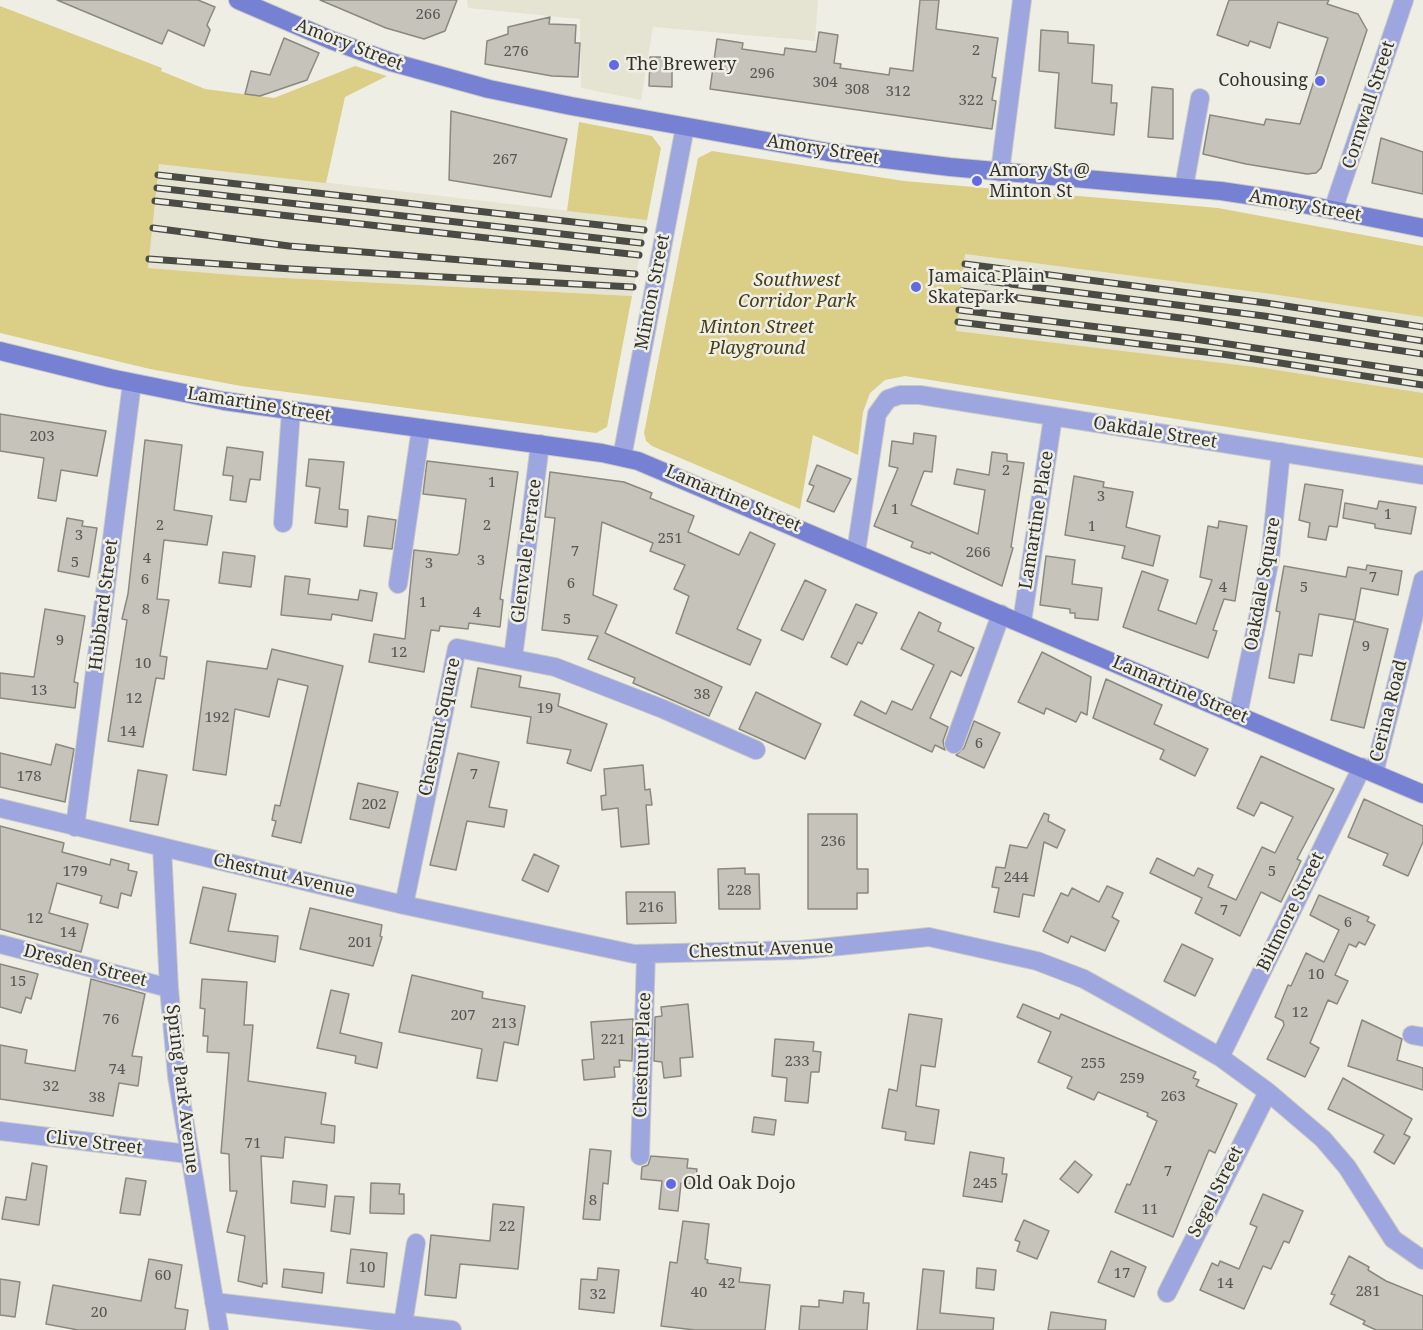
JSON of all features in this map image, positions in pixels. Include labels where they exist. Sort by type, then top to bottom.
[{"type":"street","name":"Amory Street","points":[[238,0],[351,48],[450,79],[540,100],[828,152],[1000,172],[1184,187],[1265,197],[1423,228]]},
{"type":"street","points":[[1000,172],[1022,0]]},
{"type":"street","name":"Cornwall Street","points":[[1334,210],[1404,0]]},
{"type":"street","points":[[1184,187],[1200,98]]},
{"type":"street","name":"Minton Street","points":[[622,456],[685,127]]},
{"type":"street","name":"Lamartine Street","points":[[0,351],[132,383],[291,411],[622,456],[658,468],[1423,794]]},
{"type":"street","name":"Hubbard Street","points":[[75,827],[132,383]]},
{"type":"street","name":"Oakdale Street","points":[[856,552],[876,421],[880,409],[888,399],[900,395],[920,395],[1423,475]]},
{"type":"street","points":[[283,523],[291,411]]},
{"type":"street","name":"Lamartine Place","points":[[1022,622],[1053,417]]},
{"type":"street","points":[[398,584],[422,428]]},
{"type":"street","name":"Glenvale Terrace","points":[[513,658],[540,444]]},
{"type":"street","name":"Oakdale Square","points":[[1238,715],[1270,559],[1281,452]]},
{"type":"street","name":"Cerina Road","points":[[1368,770],[1423,580]]},
{"type":"street","points":[[954,744],[1000,614]]},
{"type":"street","name":"Chestnut Square","points":[[404,904],[456,648],[555,667],[756,750]]},
{"type":"street","name":"Biltmore Street","points":[[1220,1057],[1368,770]]},
{"type":"street","name":"Chestnut Avenue","points":[[0,808],[568,942],[634,954],[801,950],[929,937],[948,939],[1037,962],[1084,979],[1220,1057],[1268,1092],[1323,1139],[1347,1167],[1393,1239],[1423,1260]]},
{"type":"street","name":"Spring Park Avenue","points":[[162,846],[169,988],[177,1076],[188,1154],[219,1330]]},
{"type":"street","name":"Dresden Street","points":[[0,944],[169,988]]},
{"type":"street","name":"Chestnut Place","points":[[640,1156],[646,954]]},
{"type":"street","name":"Segel Street","points":[[1167,1293],[1268,1092]]},
{"type":"street","name":"Clive Street","points":[[0,1131],[188,1154]]},
{"type":"street","points":[[403,1324],[416,1243]]},
{"type":"street","points":[[214,1302],[452,1330]]},
{"type":"shaded area","name":"The Brewery","points":[[467,0],[818,0],[815,41],[653,27],[641,100],[581,88],[580,19],[468,8]]},
{"type":"shaded area","points":[[158,163],[647,220],[632,296],[246,276],[147,268]]},
{"type":"shaded area","points":[[965,254],[1271,294],[1423,317],[1423,393],[1264,368],[956,332]]},
{"type":"green space","points":[[0,6],[162,68],[161,71],[205,89],[274,98],[355,66],[387,76],[345,97],[326,183],[159,164],[148,268],[246,276],[632,296],[607,427],[596,433],[241,386],[150,369],[0,333]]},
{"type":"green space","points":[[579,122],[652,136],[661,148],[647,220],[567,211]]},
{"type":"green space","name":"Southwest Corridor Park","points":[[712,151],[904,181],[1218,208],[1423,246],[1423,317],[1271,294],[965,254],[956,331],[1264,368],[1423,393],[1423,458],[905,376],[885,380],[870,393],[863,412],[858,455],[813,435],[800,509],[652,446],[646,441],[644,433],[698,158]]},
{"type":"building","points":[[57,0],[198,0],[215,7],[207,25],[210,30],[204,46],[168,30],[162,44]]},
{"type":"building","points":[[320,0],[457,0],[445,31],[424,39],[386,28]]},
{"type":"building","points":[[920,0],[939,0],[936,29],[998,38],[992,77],[996,78],[992,100],[996,101],[992,129],[710,89],[717,39],[743,43],[742,49],[784,55],[785,48],[816,52],[819,32],[838,35],[834,63],[841,64],[840,68],[889,75],[890,68],[913,71]]},
{"type":"building","name":"Cohousing","points":[[1229,0],[1329,0],[1327,4],[1358,14],[1367,30],[1321,168],[1316,173],[1307,174],[1246,164],[1203,154],[1210,115],[1264,125],[1266,119],[1300,124],[1328,38],[1278,22],[1270,48],[1250,41],[1248,46],[1217,35]]},
{"type":"building","points":[[550,17],[549,24],[576,25],[575,43],[580,43],[578,77],[552,76],[485,64],[487,41],[508,34],[508,27]]},
{"type":"building","points":[[1041,30],[1068,32],[1068,43],[1094,45],[1092,83],[1112,85],[1111,103],[1117,103],[1114,135],[1055,128],[1059,73],[1039,71]]},
{"type":"building","points":[[284,38],[319,53],[307,80],[260,96],[245,94],[251,71],[270,75]]},
{"type":"building","points":[[650,57],[672,57],[672,87],[649,86]]},
{"type":"building","points":[[1152,87],[1173,89],[1173,139],[1148,137]]},
{"type":"building","points":[[451,111],[567,139],[551,197],[449,180]]},
{"type":"building","points":[[1381,138],[1423,152],[1423,194],[1372,183]]},
{"type":"building","points":[[0,414],[106,431],[97,476],[61,470],[56,501],[38,498],[44,458],[0,451]]},
{"type":"building","points":[[914,433],[936,436],[932,472],[924,471],[911,505],[978,534],[985,490],[954,484],[957,469],[989,475],[992,452],[1007,454],[1007,461],[1024,463],[1011,547],[1013,548],[1002,586],[931,552],[930,554],[911,547],[913,542],[874,526],[898,468],[889,466],[892,441],[913,444]]},
{"type":"building","points":[[145,440],[182,445],[174,510],[212,516],[207,545],[164,540],[157,599],[169,600],[160,656],[167,657],[164,679],[156,678],[143,747],[108,741],[127,620],[122,619],[128,594]]},
{"type":"building","points":[[227,447],[263,452],[260,480],[250,479],[246,502],[230,500],[233,476],[223,475]]},
{"type":"building","points":[[309,459],[344,462],[339,509],[348,510],[347,527],[315,523],[320,488],[306,486]]},
{"type":"building","points":[[427,461],[518,472],[500,599],[503,600],[500,627],[469,623],[468,629],[440,626],[439,631],[431,630],[424,672],[369,662],[374,634],[405,639],[414,550],[457,555],[459,553],[466,499],[423,494]]},
{"type":"building","points":[[817,465],[851,479],[834,512],[807,501],[814,486],[809,484]]},
{"type":"building","points":[[550,472],[624,482],[652,493],[650,498],[694,516],[688,532],[739,555],[750,532],[775,544],[737,629],[761,640],[750,665],[676,633],[689,596],[674,589],[685,565],[650,551],[653,543],[602,522],[593,595],[617,605],[605,633],[722,687],[709,716],[633,683],[635,678],[588,659],[598,636],[542,630],[555,518],[545,517]]},
{"type":"building","points":[[1074,476],[1104,482],[1103,487],[1133,492],[1126,527],[1160,536],[1153,566],[1122,558],[1125,546],[1065,535]]},
{"type":"building","points":[[1305,484],[1343,490],[1337,527],[1329,526],[1326,540],[1308,537],[1310,523],[1299,520]]},
{"type":"building","points":[[1379,501],[1416,507],[1411,534],[1375,528],[1375,524],[1343,518],[1345,503],[1377,509]]},
{"type":"building","points":[[368,516],[396,520],[392,549],[364,546]]},
{"type":"building","points":[[67,518],[83,521],[82,526],[97,528],[89,577],[58,571]]},
{"type":"building","points":[[1219,521],[1247,526],[1235,601],[1224,599],[1213,630],[1217,631],[1208,658],[1123,627],[1142,571],[1168,580],[1158,610],[1196,624],[1212,580],[1200,577],[1208,526],[1218,528]]},
{"type":"building","points":[[223,552],[255,556],[251,587],[219,583]]},
{"type":"building","points":[[1046,556],[1075,560],[1072,584],[1102,588],[1098,620],[1075,618],[1075,613],[1070,613],[1070,609],[1040,605]]},
{"type":"building","points":[[1367,565],[1402,571],[1398,595],[1361,588],[1355,620],[1319,614],[1312,656],[1299,654],[1294,683],[1269,678],[1280,612],[1276,611],[1284,566],[1346,577],[1348,567],[1366,570]]},
{"type":"building","points":[[285,576],[310,579],[308,594],[358,600],[360,590],[377,593],[372,621],[332,614],[331,620],[281,615]]},
{"type":"building","points":[[805,580],[826,590],[803,640],[781,630]]},
{"type":"building","points":[[856,604],[877,613],[862,644],[858,642],[847,665],[831,657]]},
{"type":"building","points":[[45,609],[85,616],[74,682],[78,683],[75,708],[0,698],[0,673],[34,677]]},
{"type":"building","points":[[919,612],[941,623],[938,631],[974,648],[961,676],[951,671],[930,718],[948,727],[943,741],[945,750],[935,745],[932,752],[854,715],[861,701],[886,714],[892,701],[912,710],[934,665],[901,649]]},
{"type":"building","points":[[1354,621],[1388,629],[1364,728],[1331,720]]},
{"type":"building","points":[[272,649],[343,666],[301,843],[272,836],[276,821],[272,820],[275,805],[280,806],[308,686],[278,679],[269,717],[235,709],[226,775],[193,770],[207,661],[267,669]]},
{"type":"building","points":[[1042,652],[1091,677],[1087,715],[1081,712],[1076,722],[1046,708],[1044,714],[1018,702]]},
{"type":"building","points":[[478,668],[521,676],[519,687],[560,694],[558,706],[607,724],[591,771],[567,763],[571,750],[527,743],[531,717],[471,707]]},
{"type":"building","points":[[1106,679],[1162,705],[1154,724],[1208,749],[1195,776],[1160,759],[1164,750],[1093,718]]},
{"type":"building","points":[[756,692],[821,724],[805,759],[739,729]]},
{"type":"building","points":[[974,721],[1000,733],[984,768],[956,755],[964,748]]},
{"type":"building","points":[[56,744],[74,749],[65,802],[0,787],[0,753],[51,765]]},
{"type":"building","points":[[458,753],[499,762],[489,807],[507,810],[504,827],[467,821],[456,870],[430,865]]},
{"type":"building","points":[[1261,756],[1334,789],[1297,859],[1301,861],[1281,902],[1261,892],[1240,936],[1195,913],[1202,898],[1150,873],[1157,858],[1194,876],[1198,868],[1213,875],[1208,887],[1236,900],[1262,847],[1275,853],[1293,817],[1261,802],[1254,816],[1237,808]]},
{"type":"building","points":[[643,765],[645,790],[650,789],[652,805],[646,805],[649,844],[621,847],[618,808],[602,810],[601,796],[606,795],[604,769]]},
{"type":"building","points":[[138,770],[167,775],[158,825],[130,821]]},
{"type":"building","points":[[358,783],[398,792],[389,828],[350,819]]},
{"type":"building","points":[[1364,799],[1423,826],[1423,842],[1408,876],[1383,865],[1388,854],[1348,837]]},
{"type":"building","points":[[1044,813],[1049,815],[1048,821],[1065,830],[1057,848],[1044,842],[1034,896],[1023,894],[1019,917],[994,912],[999,888],[992,887],[996,867],[1005,868],[1010,845],[1027,848]]},
{"type":"building","points":[[808,814],[857,814],[857,869],[868,869],[868,893],[857,893],[857,909],[808,909]]},
{"type":"building","points":[[0,826],[64,843],[62,852],[110,865],[111,859],[129,864],[128,870],[137,872],[131,896],[121,893],[118,908],[100,903],[102,896],[57,883],[49,913],[88,924],[81,952],[0,929]]},
{"type":"building","points":[[534,854],[559,866],[548,892],[522,880]]},
{"type":"building","points":[[745,868],[745,874],[759,874],[760,909],[719,909],[718,869]]},
{"type":"building","points":[[1107,886],[1123,893],[1112,917],[1119,921],[1105,951],[1071,936],[1068,943],[1043,931],[1061,893],[1068,896],[1072,888],[1099,902]]},
{"type":"building","points":[[203,887],[236,894],[228,931],[278,936],[275,962],[190,943]]},
{"type":"building","points":[[626,892],[675,892],[676,923],[627,924]]},
{"type":"building","points":[[1319,895],[1369,917],[1367,921],[1375,925],[1365,945],[1359,942],[1356,947],[1349,944],[1335,975],[1348,981],[1337,1004],[1328,1000],[1310,1043],[1319,1048],[1305,1077],[1267,1059],[1284,1025],[1283,1021],[1275,1017],[1288,985],[1291,986],[1306,953],[1324,962],[1339,930],[1310,915]]},
{"type":"building","points":[[310,908],[382,925],[380,936],[382,937],[373,966],[300,949]]},
{"type":"building","points":[[1182,944],[1213,959],[1195,996],[1164,981]]},
{"type":"building","points":[[0,964],[38,974],[31,999],[26,997],[21,1013],[0,1007]]},
{"type":"building","points":[[412,975],[483,992],[482,998],[525,1006],[518,1045],[504,1042],[497,1081],[477,1078],[482,1049],[399,1032]]},
{"type":"building","points":[[91,979],[145,994],[132,1056],[142,1057],[138,1086],[119,1083],[113,1116],[0,1099],[0,1045],[27,1050],[25,1063],[75,1071]]},
{"type":"building","points":[[202,979],[247,982],[244,1025],[253,1025],[248,1081],[326,1093],[321,1124],[335,1126],[334,1143],[285,1137],[283,1158],[261,1156],[267,1284],[263,1283],[262,1287],[238,1281],[245,1236],[227,1232],[237,1191],[230,1191],[229,1154],[221,1153],[229,1053],[207,1052],[208,1036],[203,1036],[205,1009],[200,1008]]},
{"type":"building","points":[[331,990],[349,994],[340,1033],[382,1043],[377,1068],[355,1063],[356,1056],[317,1048]]},
{"type":"building","points":[[688,1004],[693,1057],[680,1058],[681,1076],[664,1078],[662,1062],[654,1061],[655,1017],[662,1016],[661,1007]]},
{"type":"building","points":[[1023,1004],[1059,1019],[1061,1014],[1196,1072],[1193,1078],[1199,1080],[1196,1086],[1237,1104],[1215,1153],[1209,1150],[1173,1237],[1115,1212],[1127,1184],[1130,1185],[1157,1121],[1147,1116],[1148,1113],[1098,1092],[1094,1100],[1067,1088],[1072,1077],[1038,1062],[1051,1032],[1017,1017]]},
{"type":"building","points":[[909,1014],[942,1019],[935,1067],[921,1065],[916,1106],[939,1110],[934,1144],[905,1140],[906,1132],[882,1128],[889,1089],[897,1091]]},
{"type":"building","points":[[633,1019],[632,1061],[619,1060],[620,1067],[614,1067],[615,1077],[584,1080],[582,1060],[594,1059],[591,1022]]},
{"type":"building","points":[[1362,1020],[1402,1039],[1397,1060],[1423,1068],[1423,1090],[1348,1066]]},
{"type":"building","points":[[775,1039],[814,1042],[813,1051],[821,1052],[819,1072],[811,1072],[808,1103],[785,1101],[787,1078],[772,1076]]},
{"type":"building","points":[[1343,1078],[1412,1119],[1404,1134],[1410,1137],[1394,1164],[1374,1152],[1384,1135],[1328,1109]]},
{"type":"building","points":[[754,1117],[776,1120],[774,1135],[752,1132]]},
{"type":"building","points":[[590,1149],[611,1151],[608,1184],[603,1183],[600,1220],[583,1219]]},
{"type":"building","points":[[970,1152],[1004,1158],[1002,1174],[1007,1174],[1002,1202],[963,1196]]},
{"type":"building","name":"Old Oak Dojo","points":[[651,1156],[688,1159],[687,1168],[697,1169],[695,1184],[681,1183],[678,1211],[659,1209],[662,1181],[641,1179],[642,1167],[648,1165]]},
{"type":"building","points":[[1075,1161],[1092,1175],[1078,1193],[1060,1179]]},
{"type":"building","points":[[32,1163],[47,1166],[39,1225],[2,1219],[6,1197],[26,1200]]},
{"type":"building","points":[[126,1178],[146,1181],[140,1215],[120,1213]]},
{"type":"building","points":[[293,1181],[327,1185],[325,1207],[291,1203]]},
{"type":"building","points":[[371,1183],[400,1184],[399,1194],[404,1194],[404,1214],[370,1213]]},
{"type":"building","points":[[1263,1194],[1303,1211],[1289,1243],[1284,1241],[1271,1269],[1263,1266],[1244,1309],[1200,1290],[1212,1263],[1218,1266],[1220,1261],[1239,1269],[1257,1227],[1250,1224]]},
{"type":"building","points":[[335,1196],[354,1197],[350,1234],[331,1231]]},
{"type":"building","points":[[493,1204],[524,1207],[518,1269],[460,1264],[456,1298],[425,1295],[431,1235],[490,1241]]},
{"type":"building","points":[[1024,1220],[1049,1231],[1037,1259],[1017,1251],[1020,1242],[1015,1240]]},
{"type":"building","points":[[683,1221],[709,1224],[705,1259],[708,1260],[707,1263],[741,1268],[739,1282],[770,1285],[765,1330],[695,1330],[661,1326],[670,1262],[677,1263]]},
{"type":"building","points":[[351,1249],[387,1253],[384,1287],[347,1283]]},
{"type":"building","points":[[1111,1251],[1146,1267],[1134,1297],[1098,1282]]},
{"type":"building","points":[[1349,1256],[1369,1267],[1368,1270],[1386,1281],[1423,1296],[1423,1330],[1376,1330],[1363,1324],[1365,1321],[1330,1304],[1335,1295],[1331,1294]]},
{"type":"building","points":[[149,1259],[182,1265],[175,1308],[188,1310],[185,1330],[78,1330],[46,1324],[53,1285],[141,1301]]},
{"type":"building","points":[[598,1268],[619,1270],[614,1313],[579,1309],[581,1279],[597,1280]]},
{"type":"building","points":[[977,1268],[996,1270],[994,1290],[976,1288]]},
{"type":"building","points":[[284,1269],[324,1273],[322,1293],[282,1287]]},
{"type":"building","points":[[923,1269],[944,1271],[940,1313],[994,1318],[993,1330],[917,1330]]},
{"type":"building","points":[[0,1279],[20,1282],[15,1317],[0,1315]]},
{"type":"building","points":[[844,1291],[864,1293],[863,1303],[869,1303],[867,1330],[799,1330],[801,1306],[819,1307],[819,1300],[843,1303]]},
{"type":"building","points":[[1051,1312],[1106,1320],[1105,1330],[1048,1330]]},
{"type":"railway","points":[[158,175],[644,230]]},
{"type":"railway","points":[[157,188],[641,243]]},
{"type":"railway","points":[[155,201],[639,255]]},
{"type":"railway","points":[[153,228],[289,246],[635,274]]},
{"type":"railway","points":[[149,259],[633,287]]},
{"type":"railway","points":[[965,264],[1266,303],[1423,327]]},
{"type":"railway","points":[[963,278],[1264,316],[1423,341]]},
{"type":"railway","points":[[962,291],[1189,319],[1423,354]]},
{"type":"railway","points":[[959,310],[1188,338],[1423,373]]},
{"type":"railway","points":[[958,322],[1222,354],[1423,385]]},
{"type":"place","name":"The Brewery","points":[[614,65]]},
{"type":"place","name":"Cohousing","points":[[1320,81]]},
{"type":"place","name":"Amory St @ Minton St","points":[[977,181]]},
{"type":"place","name":"Jamaica Plain Skatepark","points":[[916,287]]},
{"type":"place","name":"Old Oak Dojo","points":[[671,1184]]},
{"type":"park label","name":"Minton Street Playground","points":[[757,338]]}]
